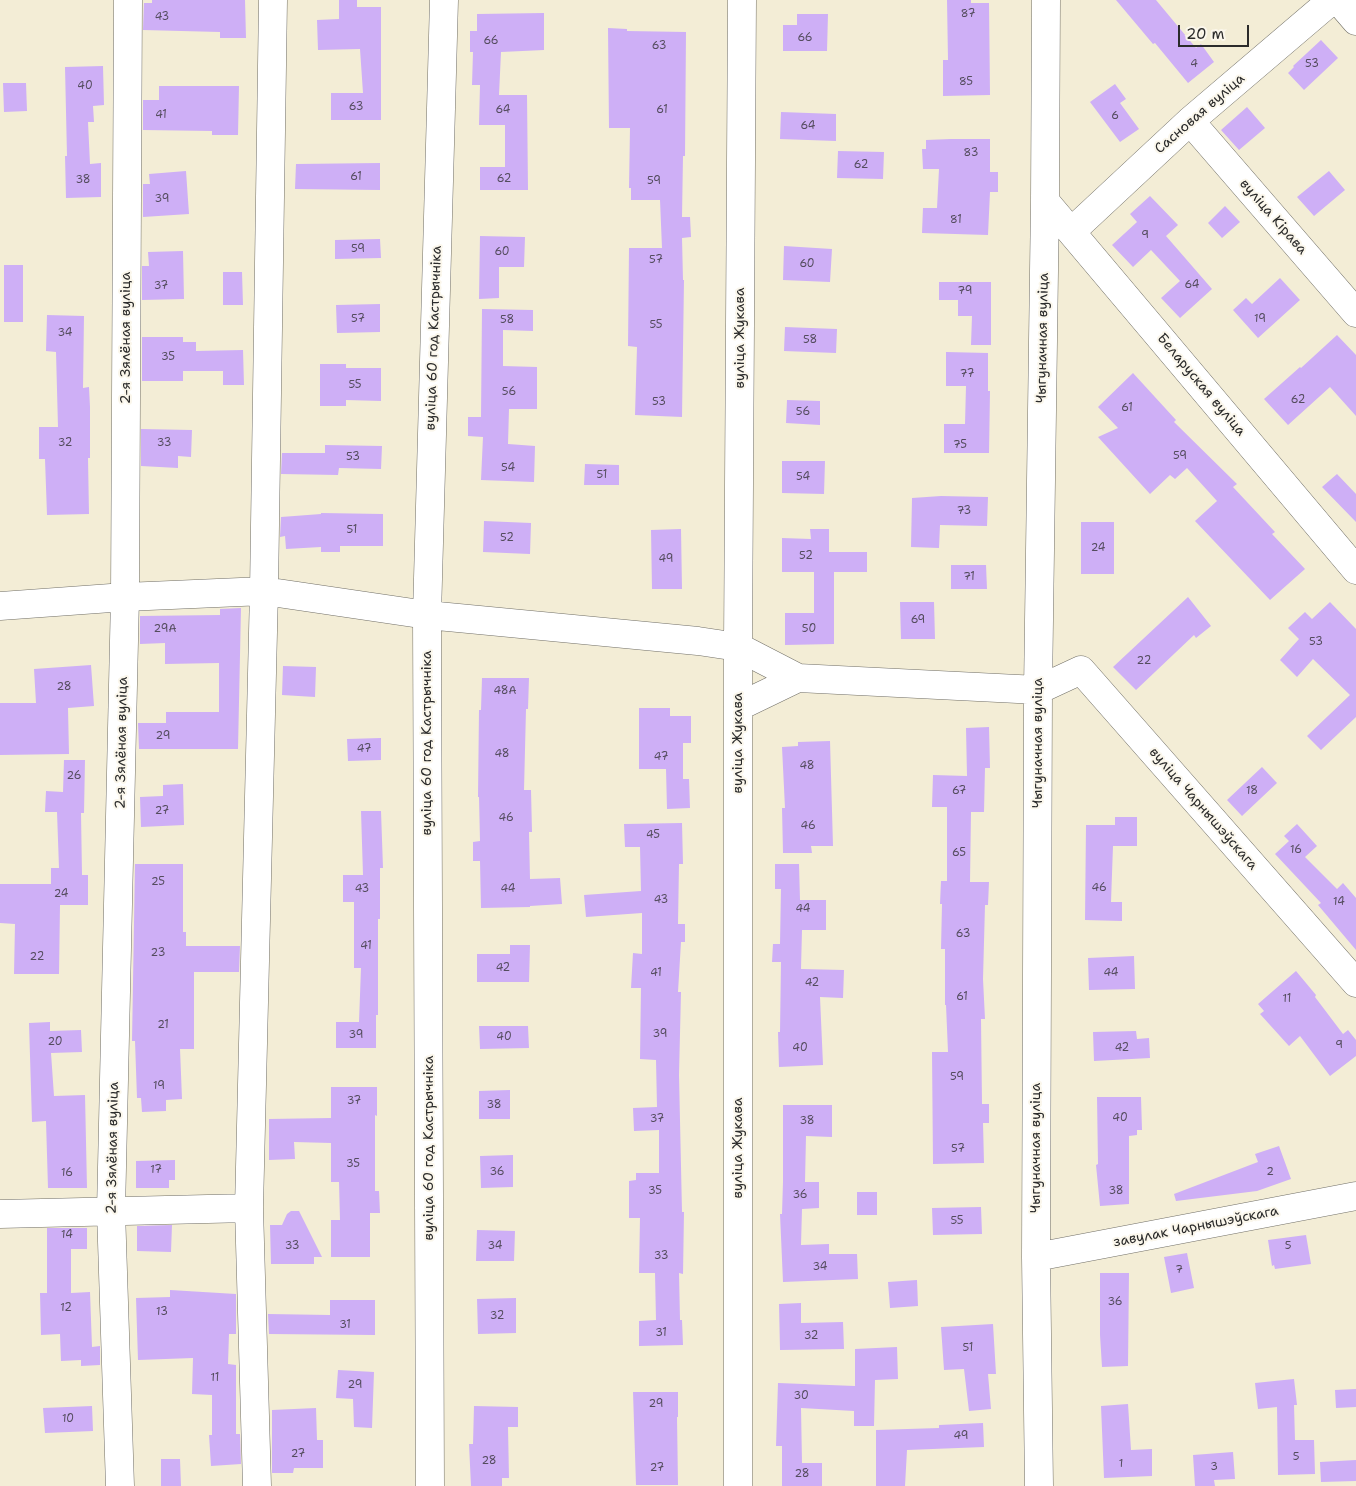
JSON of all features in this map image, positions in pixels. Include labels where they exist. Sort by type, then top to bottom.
[{"type":"street","name":"2-я Зялёная вуліца","points":[[120,1486],[111,1211],[125,597],[128,0]]},
{"type":"street","points":[[256,1486],[249,1208],[264,591],[274,0]]},
{"type":"street","name":"вуліца 60 год Кастрычніка","points":[[430,1486],[427,615],[444,0]]},
{"type":"street","name":"вуліца Жукава","points":[[738,1486],[738,647],[742,0]]},
{"type":"street","name":"Чыгуначная вуліца","points":[[1039,1486],[1036,1258],[1038,690],[1046,0]]},
{"type":"street","name":"Сасновая вуліца","points":[[1072,231],[1190,121],[1332,0]]},
{"type":"street","points":[[1338,0],[1356,21]]},
{"type":"street","name":"вуліца Кірава","points":[[1190,121],[1356,312]]},
{"type":"street","name":"Беларуская вуліца","points":[[1045,201],[1356,570]]},
{"type":"street","points":[[0,606],[125,597],[264,591],[427,615],[698,641],[738,647],[798,678],[1038,690]]},
{"type":"street","name":"вуліца Чарнышэўскага","points":[[1038,690],[1081,670],[1356,984]]},
{"type":"street","points":[[738,707],[798,678]]},
{"type":"street","name":"завулак Чарнышэўскага","points":[[1036,1258],[1356,1196]]},
{"type":"street","points":[[0,1214],[249,1208]]},
{"type":"building","points":[[152,0],[245,0],[246,38],[220,38],[220,32],[143,30],[144,3],[152,3]]},
{"type":"building","points":[[339,0],[357,0],[357,7],[381,7],[381,120],[331,120],[331,93],[363,93],[360,49],[318,50],[317,20],[339,19]]},
{"type":"building","points":[[947,0],[971,0],[971,3],[989,3],[990,95],[943,96],[943,60],[948,60]]},
{"type":"building","points":[[1116,0],[1156,0],[1196,48],[1201,44],[1214,62],[1188,83]]},
{"type":"building","points":[[544,13],[544,50],[501,52],[499,95],[527,95],[528,190],[480,190],[480,167],[505,167],[505,125],[479,125],[480,85],[472,85],[473,52],[470,52],[470,31],[477,31],[477,14]]},
{"type":"building","points":[[797,14],[828,14],[827,51],[783,51],[783,25],[797,25]]},
{"type":"building","points":[[608,28],[627,29],[627,31],[686,32],[685,156],[683,156],[682,217],[690,217],[691,237],[682,238],[684,280],[682,417],[635,415],[637,347],[628,346],[629,248],[662,248],[660,200],[631,200],[631,188],[629,188],[630,128],[609,128]]},
{"type":"building","points":[[1321,40],[1338,58],[1304,90],[1288,73]]},
{"type":"building","points":[[103,66],[104,105],[93,106],[94,122],[88,122],[90,164],[101,163],[101,197],[66,198],[65,67]]},
{"type":"building","points":[[3,83],[26,83],[27,111],[4,112]]},
{"type":"building","points":[[1115,84],[1126,99],[1120,103],[1139,129],[1120,142],[1090,102]]},
{"type":"building","points":[[159,86],[239,86],[238,135],[212,135],[212,131],[143,130],[143,100],[159,100]]},
{"type":"building","points":[[1247,107],[1265,128],[1239,150],[1221,130]]},
{"type":"building","points":[[781,112],[836,114],[836,141],[780,139]]},
{"type":"building","points":[[990,139],[990,172],[998,172],[998,192],[990,192],[988,235],[922,233],[923,208],[937,208],[939,169],[923,169],[922,149],[926,149],[926,140]]},
{"type":"building","points":[[838,151],[884,152],[883,179],[837,178]]},
{"type":"building","points":[[380,163],[380,190],[295,189],[296,164]]},
{"type":"building","points":[[186,171],[189,214],[143,217],[143,184],[150,184],[149,174]]},
{"type":"building","points":[[1329,171],[1345,190],[1314,216],[1297,197]]},
{"type":"building","points":[[1150,196],[1178,225],[1166,236],[1212,289],[1180,318],[1161,298],[1180,281],[1151,250],[1133,267],[1112,245],[1137,222],[1130,214]]},
{"type":"building","points":[[1225,206],[1240,222],[1222,238],[1208,223]]},
{"type":"building","points":[[480,236],[525,237],[524,267],[499,267],[499,298],[479,299]]},
{"type":"building","points":[[380,239],[381,258],[335,259],[335,240]]},
{"type":"building","points":[[784,246],[832,249],[830,282],[783,280]]},
{"type":"building","points":[[183,251],[184,299],[142,300],[142,266],[149,266],[148,252]]},
{"type":"building","points":[[4,265],[23,265],[23,322],[4,322]]},
{"type":"building","points":[[223,272],[242,272],[243,305],[223,305]]},
{"type":"building","points":[[1280,278],[1300,300],[1258,338],[1233,310],[1246,298],[1252,304]]},
{"type":"building","points":[[939,282],[991,282],[991,345],[971,345],[972,316],[958,316],[958,300],[939,300]]},
{"type":"building","points":[[380,304],[380,332],[337,333],[336,305]]},
{"type":"building","points":[[482,309],[533,310],[533,331],[503,330],[503,366],[537,367],[537,409],[509,409],[508,444],[535,446],[534,482],[481,480],[483,437],[468,436],[468,417],[481,417]]},
{"type":"building","points":[[47,315],[84,316],[83,388],[89,387],[90,407],[90,458],[88,458],[89,514],[47,515],[45,459],[39,459],[39,427],[58,427],[56,352],[46,351]]},
{"type":"building","points":[[785,327],[837,329],[836,353],[784,351]]},
{"type":"building","points":[[1337,335],[1356,355],[1356,416],[1330,387],[1288,425],[1264,399]]},
{"type":"building","points":[[142,337],[183,337],[183,342],[196,342],[196,351],[243,350],[244,385],[223,385],[223,371],[183,371],[183,381],[142,381]]},
{"type":"building","points":[[946,352],[988,353],[988,391],[990,391],[989,453],[944,453],[944,424],[965,424],[966,386],[946,386]]},
{"type":"building","points":[[320,364],[346,364],[346,368],[381,368],[381,401],[346,400],[346,406],[320,406]]},
{"type":"building","points":[[1133,373],[1176,420],[1174,422],[1237,484],[1233,487],[1275,532],[1272,534],[1305,569],[1270,600],[1195,521],[1217,501],[1187,468],[1175,479],[1170,475],[1150,494],[1098,437],[1118,428],[1098,407]]},
{"type":"building","points":[[787,400],[820,401],[820,425],[786,423]]},
{"type":"building","points":[[141,429],[192,430],[191,457],[178,456],[178,468],[141,466]]},
{"type":"building","points":[[325,445],[382,446],[381,469],[339,468],[338,475],[281,474],[282,453],[325,453]]},
{"type":"building","points":[[782,461],[825,461],[824,494],[782,493]]},
{"type":"building","points":[[585,464],[619,465],[619,485],[584,485]]},
{"type":"building","points":[[1337,474],[1356,494],[1356,522],[1322,487]]},
{"type":"building","points":[[941,496],[988,497],[987,526],[940,525],[939,548],[911,547],[912,498]]},
{"type":"building","points":[[321,513],[383,514],[383,546],[340,546],[340,552],[321,552],[321,547],[286,549],[285,536],[280,537],[281,517]]},
{"type":"building","points":[[484,521],[531,523],[530,554],[483,552]]},
{"type":"building","points":[[1081,522],[1114,522],[1114,574],[1081,574]]},
{"type":"building","points":[[681,529],[682,589],[652,589],[651,530]]},
{"type":"building","points":[[810,529],[829,529],[829,552],[867,552],[867,572],[834,572],[834,644],[785,645],[785,613],[814,613],[814,572],[782,572],[782,538],[811,539]]},
{"type":"building","points":[[951,565],[986,565],[987,589],[951,589]]},
{"type":"building","points":[[1188,597],[1211,626],[1196,638],[1194,635],[1136,690],[1113,667]]},
{"type":"building","points":[[900,602],[934,602],[935,639],[901,639]]},
{"type":"building","points":[[1330,602],[1356,629],[1356,717],[1321,750],[1307,736],[1350,695],[1313,659],[1297,677],[1280,660],[1299,639],[1288,628],[1305,612],[1312,619]]},
{"type":"building","points":[[241,608],[238,749],[139,749],[138,723],[166,723],[166,712],[219,712],[219,663],[165,664],[165,643],[140,644],[140,616],[220,615],[220,609]]},
{"type":"building","points":[[91,665],[94,706],[68,708],[69,754],[0,755],[0,703],[36,703],[34,669]]},
{"type":"building","points":[[283,666],[316,667],[315,697],[282,695]]},
{"type":"building","points":[[482,678],[529,678],[528,709],[526,709],[524,790],[531,790],[532,832],[529,832],[530,879],[560,878],[562,904],[481,908],[480,861],[473,861],[473,842],[480,841],[478,797],[479,710],[481,710]]},
{"type":"building","points":[[639,708],[670,708],[670,716],[691,716],[691,743],[683,743],[683,779],[689,779],[690,808],[667,809],[666,769],[639,769]]},
{"type":"building","points":[[989,727],[990,768],[985,768],[984,812],[971,812],[970,882],[989,882],[988,905],[985,905],[983,979],[985,1019],[981,1019],[982,1104],[989,1104],[989,1123],[983,1123],[984,1163],[933,1164],[932,1052],[948,1052],[945,1005],[945,949],[941,949],[942,904],[940,904],[941,881],[947,881],[947,807],[932,807],[933,775],[967,776],[966,728]]},
{"type":"building","points":[[381,738],[381,760],[348,761],[347,739]]},
{"type":"building","points":[[830,741],[833,846],[811,846],[812,853],[783,853],[782,808],[785,808],[782,747],[798,746],[798,742]]},
{"type":"building","points":[[64,760],[85,760],[84,813],[81,813],[82,875],[88,875],[88,905],[60,905],[59,974],[14,974],[15,924],[0,923],[0,884],[51,884],[51,868],[59,868],[57,812],[45,812],[46,791],[63,792]]},
{"type":"building","points":[[1262,767],[1277,783],[1242,816],[1227,800]]},
{"type":"building","points":[[183,784],[184,825],[141,827],[140,797],[163,796],[163,785]]},
{"type":"building","points":[[361,811],[381,811],[383,868],[380,868],[380,919],[378,919],[376,1048],[336,1048],[336,1022],[359,1022],[361,968],[354,968],[354,902],[343,902],[343,875],[363,875]]},
{"type":"building","points":[[1115,817],[1137,817],[1137,846],[1113,846],[1111,902],[1122,902],[1122,921],[1085,920],[1086,825],[1115,825]]},
{"type":"building","points":[[682,823],[683,864],[679,864],[678,924],[685,924],[685,942],[681,942],[678,992],[681,992],[679,1075],[682,1212],[684,1212],[683,1274],[679,1273],[680,1320],[682,1320],[683,1345],[639,1346],[639,1321],[656,1320],[655,1273],[639,1273],[640,1218],[629,1218],[629,1181],[636,1180],[636,1173],[659,1173],[659,1130],[634,1131],[633,1108],[657,1107],[656,1060],[640,1059],[641,988],[631,988],[633,953],[642,954],[642,913],[586,917],[584,895],[641,891],[640,847],[625,847],[624,824]]},
{"type":"building","points":[[1297,824],[1317,846],[1305,857],[1337,889],[1343,883],[1356,898],[1356,950],[1318,905],[1321,903],[1275,854],[1289,841],[1284,836]]},
{"type":"building","points":[[135,864],[183,864],[183,932],[186,932],[186,946],[240,946],[239,972],[194,972],[194,1049],[180,1049],[182,1099],[166,1100],[166,1111],[142,1112],[141,1098],[137,1098],[135,1041],[132,1041]]},
{"type":"building","points":[[775,864],[799,864],[800,900],[826,900],[826,930],[802,930],[801,969],[844,970],[843,998],[820,997],[823,1065],[779,1067],[778,1032],[780,1032],[781,962],[772,962],[773,944],[780,944],[781,889],[775,889]]},
{"type":"building","points":[[510,945],[530,945],[529,982],[477,982],[477,954],[510,954]]},
{"type":"building","points":[[1134,956],[1135,989],[1089,990],[1088,958]]},
{"type":"building","points":[[1296,971],[1316,995],[1315,997],[1343,1034],[1348,1030],[1356,1040],[1356,1056],[1330,1076],[1300,1036],[1289,1046],[1260,1014],[1264,1011],[1258,1004]]},
{"type":"building","points":[[50,1022],[50,1031],[81,1030],[82,1052],[51,1053],[54,1096],[85,1095],[87,1188],[48,1188],[46,1121],[32,1122],[29,1023]]},
{"type":"building","points":[[479,1026],[528,1026],[529,1048],[480,1049]]},
{"type":"building","points":[[1136,1031],[1137,1039],[1149,1038],[1150,1058],[1094,1061],[1093,1032]]},
{"type":"building","points":[[331,1087],[377,1087],[375,1191],[379,1191],[380,1213],[370,1213],[370,1257],[331,1257],[331,1220],[340,1220],[339,1182],[331,1182],[331,1143],[294,1142],[295,1159],[269,1160],[269,1119],[331,1118]]},
{"type":"building","points":[[510,1090],[510,1119],[479,1119],[479,1091]]},
{"type":"building","points":[[1097,1097],[1141,1097],[1142,1130],[1137,1130],[1137,1135],[1129,1136],[1129,1204],[1100,1206],[1096,1165],[1098,1164]]},
{"type":"building","points":[[783,1105],[832,1105],[832,1137],[806,1136],[805,1182],[819,1182],[819,1208],[802,1209],[801,1245],[829,1244],[829,1254],[857,1254],[858,1279],[783,1282],[780,1214],[782,1214],[783,1182]]},
{"type":"building","points":[[1279,1146],[1291,1179],[1257,1191],[1176,1201],[1174,1194],[1258,1162],[1255,1154]]},
{"type":"building","points":[[513,1155],[513,1187],[481,1188],[480,1156]]},
{"type":"building","points":[[175,1160],[175,1180],[169,1180],[169,1188],[136,1188],[136,1161]]},
{"type":"building","points":[[857,1192],[877,1192],[877,1215],[857,1215]]},
{"type":"building","points":[[981,1207],[982,1234],[933,1235],[932,1208]]},
{"type":"building","points":[[291,1211],[299,1211],[322,1257],[314,1257],[314,1264],[271,1264],[270,1225],[282,1225],[287,1214]]},
{"type":"building","points":[[172,1225],[171,1252],[137,1251],[137,1226]]},
{"type":"building","points":[[47,1228],[87,1228],[87,1249],[71,1249],[71,1293],[90,1292],[92,1347],[100,1346],[100,1365],[81,1366],[81,1360],[61,1361],[60,1334],[41,1335],[40,1293],[47,1293]]},
{"type":"building","points":[[477,1230],[515,1231],[514,1261],[476,1261]]},
{"type":"building","points":[[1306,1235],[1311,1264],[1275,1269],[1274,1265],[1272,1266],[1268,1240]]},
{"type":"building","points":[[1187,1253],[1194,1288],[1171,1293],[1164,1257]]},
{"type":"building","points":[[1100,1273],[1129,1273],[1128,1366],[1102,1367]]},
{"type":"building","points":[[917,1280],[918,1306],[890,1308],[888,1282]]},
{"type":"building","points":[[170,1290],[236,1294],[236,1334],[229,1334],[228,1364],[236,1365],[236,1434],[240,1434],[241,1464],[211,1466],[209,1435],[212,1435],[212,1395],[192,1394],[193,1358],[138,1360],[136,1298],[170,1297]]},
{"type":"building","points":[[516,1298],[516,1333],[478,1334],[477,1299]]},
{"type":"building","points":[[330,1300],[375,1300],[375,1335],[269,1334],[268,1314],[330,1315]]},
{"type":"building","points":[[801,1303],[801,1323],[843,1322],[844,1349],[780,1350],[779,1304]]},
{"type":"building","points":[[993,1324],[996,1374],[988,1374],[991,1409],[969,1411],[964,1369],[944,1370],[941,1327]]},
{"type":"building","points":[[897,1347],[898,1379],[875,1380],[874,1426],[854,1426],[854,1411],[801,1408],[802,1463],[822,1463],[822,1486],[782,1486],[782,1446],[776,1446],[778,1383],[855,1386],[855,1349]]},
{"type":"building","points":[[338,1370],[374,1372],[372,1428],[354,1427],[353,1399],[336,1398]]},
{"type":"building","points":[[1294,1379],[1297,1405],[1294,1405],[1295,1440],[1314,1440],[1315,1474],[1278,1475],[1277,1407],[1258,1409],[1255,1383]]},
{"type":"building","points":[[1356,1389],[1356,1407],[1336,1408],[1335,1390]]},
{"type":"building","points":[[633,1392],[678,1392],[678,1485],[636,1485]]},
{"type":"building","points":[[1128,1404],[1131,1450],[1152,1449],[1152,1476],[1104,1478],[1101,1406]]},
{"type":"building","points":[[92,1406],[93,1431],[45,1433],[43,1408]]},
{"type":"building","points":[[474,1406],[518,1407],[518,1427],[508,1427],[509,1478],[502,1478],[502,1486],[471,1486],[469,1444],[473,1444]]},
{"type":"building","points":[[316,1408],[317,1440],[323,1440],[323,1468],[294,1468],[293,1473],[272,1473],[272,1410]]},
{"type":"building","points":[[983,1423],[984,1447],[907,1450],[905,1486],[876,1486],[876,1430],[939,1428],[939,1425]]},
{"type":"building","points":[[1233,1452],[1235,1479],[1214,1480],[1215,1486],[1195,1486],[1193,1455]]},
{"type":"building","points":[[161,1459],[180,1459],[181,1486],[161,1486]]},
{"type":"building","points":[[1356,1460],[1356,1481],[1321,1482],[1320,1462]]}]
